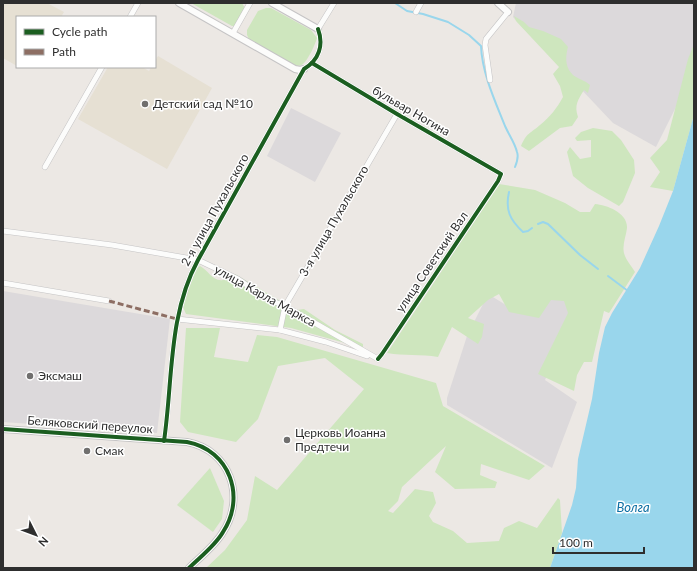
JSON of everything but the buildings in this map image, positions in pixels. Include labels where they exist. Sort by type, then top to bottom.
[{"type":"street","points":[[131,16],[138,3]]},
{"type":"street","points":[[179,3],[295,69],[304,69]]},
{"type":"street","points":[[233,33],[250,3]]},
{"type":"street","points":[[272,3],[318,29],[334,3]]},
{"type":"street","points":[[416,12],[421,3]]},
{"type":"street","points":[[490,80],[485,45],[486,39],[508,12],[498,3]]},
{"type":"street","name":"2-я улица Пухальского","points":[[164,441],[177,319],[185,290],[198,260],[304,69],[312,63],[318,55],[320,37],[318,29]]},
{"type":"street","name":"бульвар Ногина","points":[[312,63],[396,114],[501,174]]},
{"type":"street","points":[[45,167],[101,68]]},
{"type":"street","name":"3-я улица Пухальского","points":[[280,330],[285,306],[396,114]]},
{"type":"street","name":"улица Советский Вал","points":[[378,359],[498,181],[501,174]]},
{"type":"street","name":"улица Карла Маркса","points":[[3,232],[112,245],[198,260],[238,279],[267,299],[285,306],[378,359]]},
{"type":"street","points":[[3,283],[108,301]]},
{"type":"street","points":[[177,319],[280,330],[326,342],[378,359]]},
{"type":"street","name":"Беляковский переулок","points":[[3,429],[190,443],[207,450],[221,462],[232,480],[234,501],[232,513],[226,527],[220,536],[190,568]]},
{"type":"shaded area","points":[[3,3],[47,3],[64,12],[62,16],[16,16],[16,65],[3,58]]},
{"type":"shaded area","points":[[516,3],[694,3],[694,61],[682,95],[656,147],[613,123],[513,17]]},
{"type":"shaded area","name":"Детский сад №10","points":[[158,56],[212,88],[167,169],[78,119],[107,68],[144,68],[149,71],[150,68],[156,68],[156,59]]},
{"type":"shaded area","points":[[291,108],[341,133],[315,182],[267,156]]},
{"type":"shaded area","points":[[587,286],[545,380],[577,402],[552,468],[447,405],[447,398],[467,336],[488,294],[511,308]]},
{"type":"shaded area","points":[[3,291],[170,319],[157,433],[3,422]]},
{"type":"green space","points":[[191,3],[242,3],[246,10],[236,26],[232,26]]},
{"type":"green space","points":[[271,8],[311,30],[317,38],[309,56],[302,65],[294,66],[250,41],[247,35],[247,30],[258,11]]},
{"type":"green space","points":[[514,16],[529,27],[561,39],[568,47],[566,59],[570,71],[576,77],[590,85],[588,93],[584,90],[578,100],[576,109],[578,117],[572,126],[560,128],[529,151],[521,146],[525,138],[550,116],[563,97],[560,86],[553,74],[559,67],[516,21]]},
{"type":"green space","points":[[694,44],[694,115],[673,191],[650,187],[660,172],[650,158],[667,140],[688,59]]},
{"type":"green space","points":[[593,128],[612,131],[621,140],[634,160],[635,173],[623,202],[619,206],[588,188],[573,176],[567,152],[570,147],[580,159],[591,157],[591,140],[577,141],[575,138],[581,132]]},
{"type":"green space","points":[[499,184],[535,190],[565,203],[580,212],[590,212],[595,204],[605,206],[620,214],[626,223],[627,228],[624,253],[635,272],[609,313],[604,311],[592,362],[584,362],[577,375],[574,391],[538,374],[568,313],[564,301],[551,300],[539,318],[509,312],[499,294],[488,300],[468,318],[484,324],[482,337],[478,344],[452,327],[438,357],[387,353],[445,266],[493,189]]},
{"type":"green space","points":[[200,266],[213,278],[219,280],[226,279],[235,274],[297,310],[304,309],[335,330],[363,344],[363,348],[291,328],[186,314],[183,307],[185,297],[196,269]]},
{"type":"green space","points":[[186,328],[220,328],[214,357],[248,362],[257,335],[277,337],[436,383],[443,406],[545,466],[529,480],[481,464],[480,475],[497,482],[495,488],[455,489],[435,472],[446,446],[402,487],[398,501],[388,511],[393,513],[415,489],[433,492],[436,503],[429,516],[433,522],[453,531],[467,543],[499,541],[504,528],[519,521],[537,528],[558,498],[560,500],[562,533],[550,568],[206,568],[225,550],[247,520],[255,476],[277,490],[364,389],[325,358],[278,366],[258,419],[236,442],[188,432],[180,422]]},
{"type":"green space","points":[[210,468],[224,501],[222,519],[213,532],[177,505]]},
{"type":"water","name":"Волга","points":[[694,115],[694,568],[550,568],[572,505],[576,488],[578,459],[592,399],[599,353],[605,327],[640,268],[659,226],[673,191]]},
{"type":"waterway","points":[[395,3],[407,11],[423,14],[448,22],[469,35],[481,46],[484,66],[490,87],[518,154],[518,160],[515,167]]},
{"type":"waterway","points":[[509,192],[508,209],[512,219],[523,232],[532,228]]},
{"type":"waterway","points":[[538,224],[543,222],[548,224],[580,255],[598,269]]},
{"type":"waterway","points":[[608,276],[628,291]]},
{"type":"marked path","points":[[109,301],[177,319]]},
{"type":"cycle path","points":[[164,441],[176,325],[188,281],[198,260],[304,69],[317,57],[320,46],[320,35],[318,29]]},
{"type":"cycle path","points":[[312,63],[501,174],[498,181],[378,359]]},
{"type":"cycle path","points":[[3,429],[187,442],[202,447],[214,455],[223,465],[230,477],[233,490],[233,504],[230,518],[220,537],[212,547],[189,568]]},
{"type":"place","name":"Детский сад №10","points":[[145,104]]},
{"type":"place","name":"Эксмаш","points":[[30,376]]},
{"type":"place","name":"Церковь Иоанна Предтечи","points":[[287,440]]},
{"type":"place","name":"Смак","points":[[87,451]]}]
